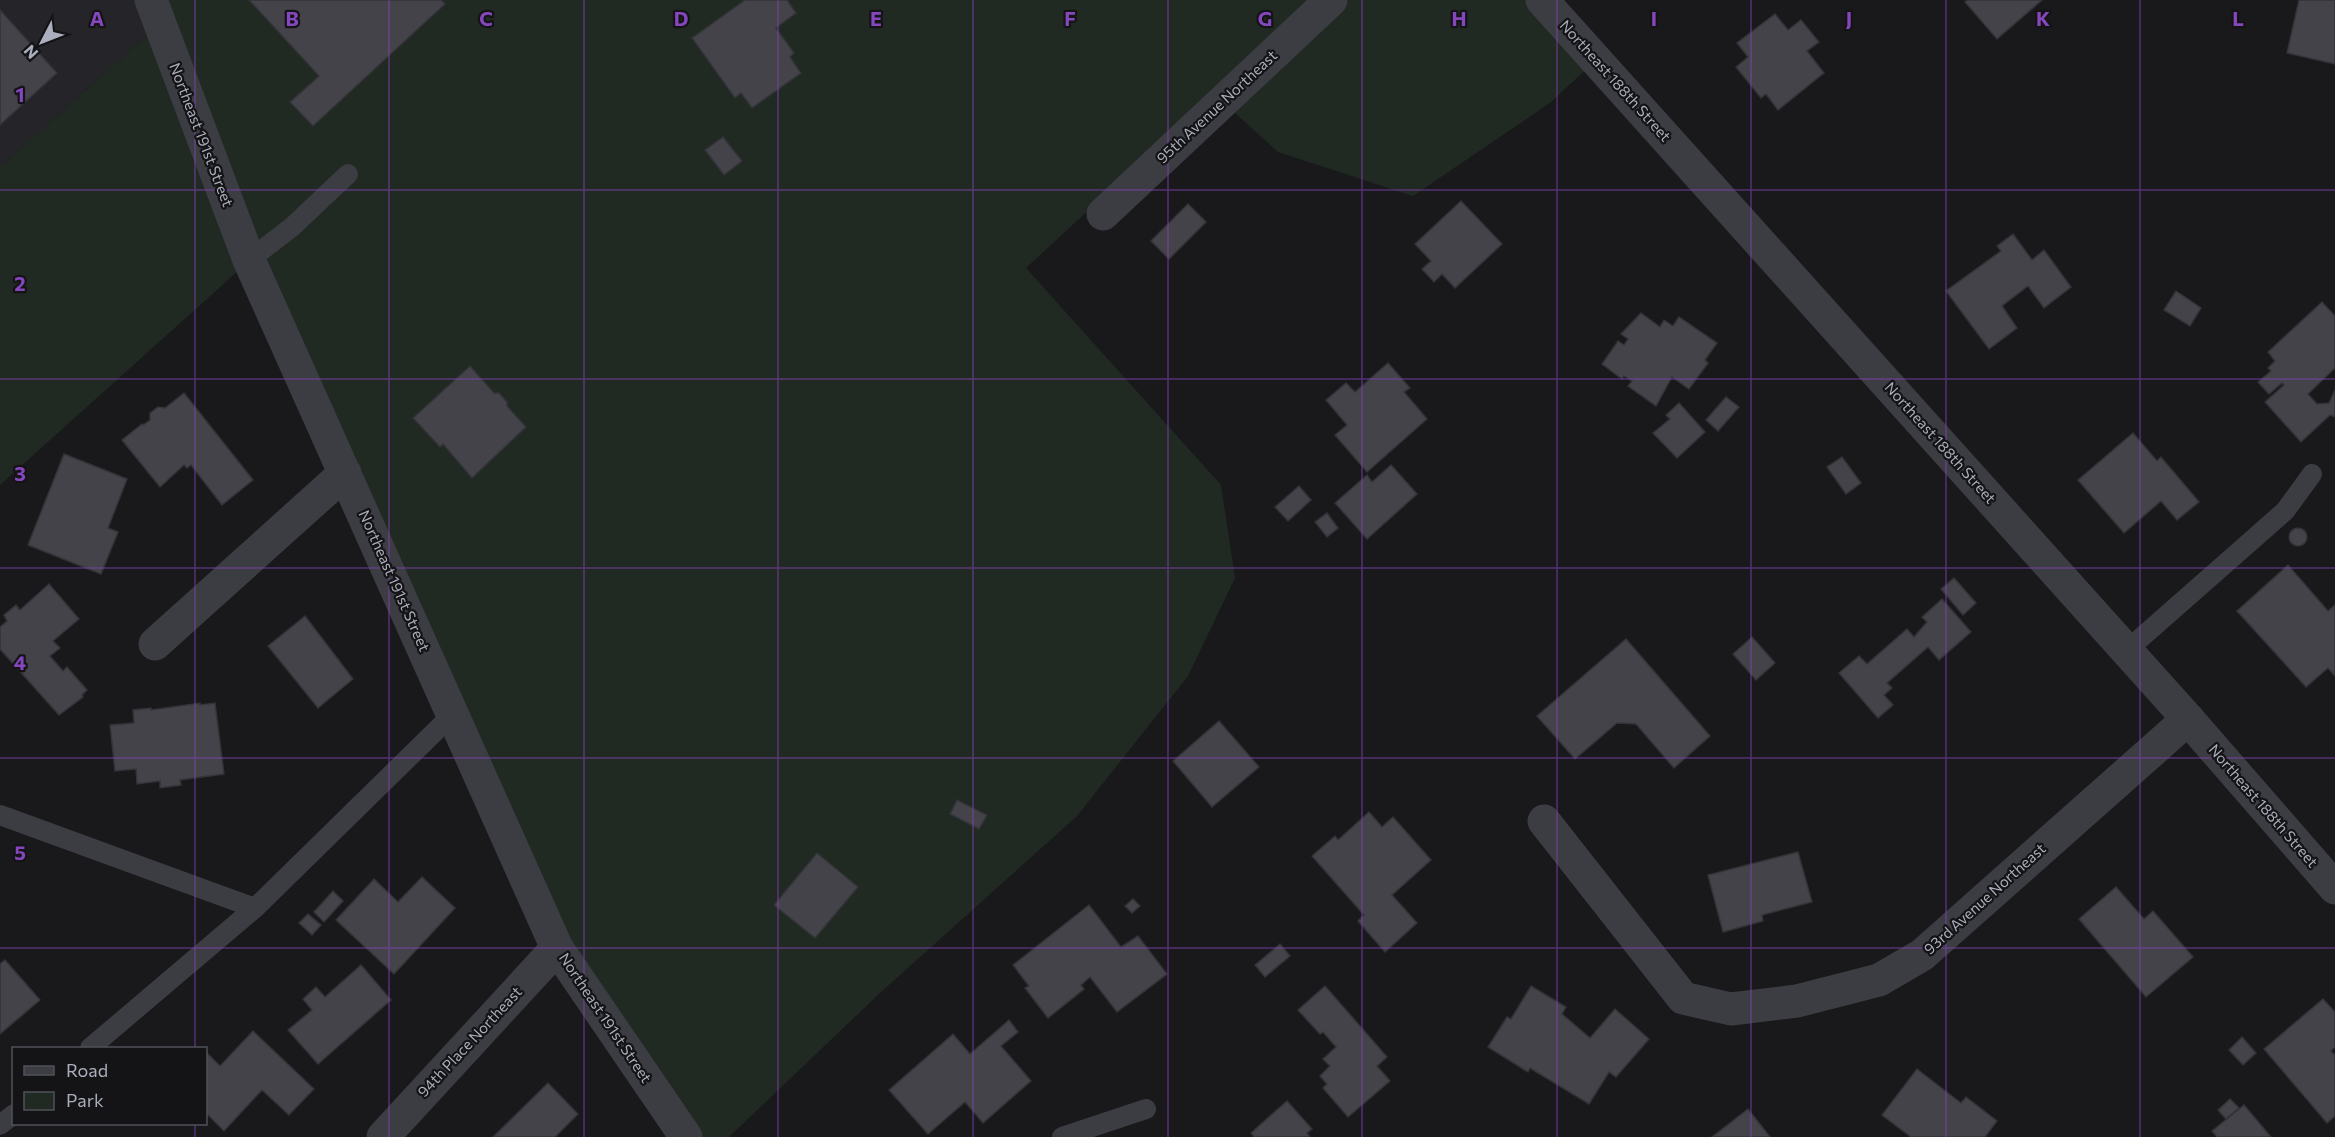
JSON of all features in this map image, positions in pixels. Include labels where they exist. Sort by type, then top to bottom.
[{"type":"street","name":"Northeast 191st Street","points":[[151,0],[249,260],[557,948],[686,1137]]},
{"type":"street","name":"95th Avenue Northeast","points":[[1103,214],[1331,0]]},
{"type":"street","name":"Northeast 188th Street","points":[[1542,0],[2188,718],[2335,888]]},
{"type":"street","points":[[155,644],[345,473]]},
{"type":"street","name":"93rd Avenue Northeast","points":[[1544,821],[1683,998],[1731,1009],[1797,1001],[1879,980],[1922,955],[2188,718]]},
{"type":"street","name":"94th Place Northeast","points":[[383,1137],[557,948]]},
{"type":"lane","points":[[249,260],[292,226],[348,174]]},
{"type":"lane","points":[[2126,651],[2285,511],[2312,474]]},
{"type":"lane","points":[[91,1047],[255,908],[453,714]]},
{"type":"lane","points":[[0,814],[255,908]]},
{"type":"lane","points":[[1062,1137],[1146,1109]]},
{"type":"lane","points":[[0,1125],[12,1116]]},
{"type":"shaded area","points":[[0,0],[151,0],[158,25],[0,167]]},
{"type":"green space","points":[[156,0],[1542,0],[1596,60],[1550,103],[1413,196],[1278,152],[1214,94],[1026,268],[1221,485],[1235,578],[1188,676],[1077,816],[880,993],[729,1137],[685,1137],[557,948],[249,261],[0,485],[0,167],[158,25]]},
{"type":"building","points":[[249,0],[441,0],[445,4],[313,126],[290,102],[319,76]]},
{"type":"building","points":[[745,0],[787,0],[796,13],[776,28],[794,53],[790,57],[801,73],[752,108],[741,93],[735,98],[692,38]]},
{"type":"building","points":[[1968,0],[2042,0],[1997,39],[1965,2]]},
{"type":"building","points":[[2299,0],[2335,0],[2335,64],[2287,53]]},
{"type":"building","points":[[0,10],[57,73],[0,125]]},
{"type":"building","points":[[1775,14],[1788,30],[1801,20],[1819,42],[1807,51],[1824,73],[1778,110],[1766,94],[1761,98],[1736,67],[1748,57],[1737,43]]},
{"type":"building","points":[[723,137],[742,161],[724,175],[705,150]]},
{"type":"building","points":[[1461,201],[1502,244],[1455,288],[1442,274],[1434,282],[1422,269],[1431,261],[1415,244]]},
{"type":"building","points":[[1188,204],[1206,222],[1169,259],[1151,241]]},
{"type":"building","points":[[2013,234],[2032,260],[2044,250],[2071,287],[2044,308],[2028,286],[2002,306],[2017,328],[1989,349],[1946,291],[2001,251],[1997,246]]},
{"type":"building","points":[[2176,291],[2201,308],[2190,326],[2164,310]]},
{"type":"building","points":[[2322,302],[2335,316],[2335,368],[2308,394],[2317,404],[2329,403],[2335,390],[2335,417],[2330,415],[2301,442],[2265,402],[2284,385],[2282,383],[2269,394],[2258,382],[2271,371],[2268,368],[2275,361],[2268,352]]},
{"type":"building","points":[[1641,313],[1660,327],[1664,320],[1673,326],[1679,317],[1717,343],[1705,360],[1708,363],[1689,389],[1672,377],[1656,406],[1628,386],[1632,381],[1624,376],[1622,379],[1602,364],[1618,341],[1624,345],[1628,339],[1621,334]]},
{"type":"building","points":[[1388,363],[1410,388],[1404,392],[1427,419],[1367,472],[1335,435],[1347,425],[1326,400],[1346,383],[1355,392]]},
{"type":"building","points":[[470,366],[494,393],[499,393],[507,402],[507,406],[526,427],[472,478],[443,444],[440,447],[413,418]]},
{"type":"building","points":[[184,393],[253,480],[222,505],[191,465],[187,468],[184,465],[160,487],[122,440],[150,420],[150,413],[158,407],[165,408]]},
{"type":"building","points":[[1726,397],[1739,407],[1718,431],[1706,420]]},
{"type":"building","points":[[1679,403],[1705,432],[1677,458],[1653,433],[1670,419],[1666,415]]},
{"type":"building","points":[[2133,433],[2157,461],[2161,457],[2199,502],[2177,520],[2161,501],[2124,533],[2078,480]]},
{"type":"building","points":[[64,454],[127,479],[108,528],[118,532],[101,574],[28,545]]},
{"type":"building","points":[[1842,457],[1861,483],[1846,494],[1827,467]]},
{"type":"building","points":[[1391,465],[1417,494],[1367,539],[1335,503],[1367,475],[1372,482]]},
{"type":"building","points":[[1299,486],[1311,500],[1288,521],[1275,507]]},
{"type":"building","points":[[1327,513],[1338,528],[1327,537],[1315,522]]},
{"type":"building","points":[[2298,528],[2304,531],[2307,537],[2304,543],[2298,546],[2292,543],[2289,537],[2292,531]]},
{"type":"building","points":[[2288,565],[2328,611],[2335,605],[2335,676],[2328,668],[2306,687],[2237,611]]},
{"type":"building","points":[[1954,578],[1976,603],[1963,615],[1941,589]]},
{"type":"building","points":[[49,584],[79,619],[53,641],[60,648],[50,656],[63,671],[67,667],[87,690],[82,695],[83,697],[59,715],[0,649],[0,627],[7,621],[4,615],[16,605],[20,610]]},
{"type":"building","points":[[1942,599],[1971,632],[1939,660],[1928,647],[1887,683],[1892,688],[1884,695],[1893,705],[1878,718],[1839,673],[1859,656],[1867,664],[1907,629],[1914,637],[1927,622],[1922,617]]},
{"type":"building","points":[[305,616],[353,679],[318,708],[268,646]]},
{"type":"building","points":[[1752,637],[1775,663],[1756,680],[1733,654]]},
{"type":"building","points":[[1626,639],[1710,736],[1674,768],[1636,724],[1617,723],[1575,759],[1537,716]]},
{"type":"building","points":[[200,703],[200,705],[215,703],[224,774],[180,780],[181,785],[160,788],[160,781],[137,784],[136,769],[115,771],[110,725],[134,723],[133,710],[151,708],[151,710]]},
{"type":"building","points":[[1219,721],[1259,767],[1212,807],[1173,761]]},
{"type":"building","points":[[957,800],[987,815],[979,829],[950,814]]},
{"type":"building","points":[[1369,812],[1382,827],[1393,817],[1431,860],[1392,895],[1417,923],[1385,952],[1358,921],[1364,915],[1312,856],[1335,836],[1338,840]]},
{"type":"building","points":[[1798,852],[1812,902],[1762,915],[1763,921],[1723,932],[1708,875]]},
{"type":"building","points":[[817,853],[858,887],[815,938],[774,905]]},
{"type":"building","points":[[422,877],[455,908],[394,974],[336,920],[374,879],[398,902]]},
{"type":"building","points":[[2116,887],[2144,919],[2153,911],[2193,957],[2146,997],[2079,919]]},
{"type":"building","points":[[333,891],[343,901],[324,922],[314,912]]},
{"type":"building","points":[[1133,899],[1140,906],[1132,913],[1125,906]]},
{"type":"building","points":[[1089,905],[1121,947],[1138,936],[1167,974],[1117,1012],[1090,977],[1081,985],[1084,989],[1048,1018],[1025,988],[1029,986],[1013,965]]},
{"type":"building","points":[[308,914],[321,925],[312,935],[299,923]]},
{"type":"building","points":[[1280,944],[1290,956],[1265,977],[1255,965]]},
{"type":"building","points":[[5,960],[40,1000],[0,1034],[0,964]]},
{"type":"building","points":[[361,965],[391,1000],[318,1064],[288,1030],[312,1010],[303,999],[316,987],[325,997]]},
{"type":"building","points":[[1325,986],[1387,1057],[1377,1066],[1390,1081],[1348,1117],[1323,1088],[1327,1084],[1320,1076],[1330,1066],[1323,1059],[1336,1047],[1323,1032],[1320,1034],[1298,1010]]},
{"type":"building","points":[[1531,986],[1566,1007],[1562,1014],[1590,1038],[1615,1009],[1649,1039],[1616,1077],[1609,1072],[1589,1104],[1530,1068],[1528,1072],[1488,1047],[1507,1017],[1511,1019]]},
{"type":"building","points":[[2323,999],[2335,1012],[2335,1047],[2331,1051],[2335,1055],[2335,1116],[2327,1123],[2264,1049]]},
{"type":"building","points":[[1009,1020],[1018,1032],[1001,1046],[1031,1081],[983,1123],[965,1102],[928,1134],[889,1090],[953,1034],[970,1054]]},
{"type":"building","points":[[253,1031],[314,1089],[289,1115],[262,1090],[224,1131],[207,1114],[207,1053],[220,1066]]},
{"type":"building","points":[[2242,1037],[2256,1053],[2243,1065],[2229,1050]]},
{"type":"building","points":[[1917,1069],[1961,1103],[1966,1097],[1997,1121],[1985,1137],[1911,1137],[1882,1115]]},
{"type":"building","points":[[548,1083],[578,1114],[555,1137],[493,1137]]},
{"type":"building","points":[[2230,1099],[2239,1108],[2226,1119],[2218,1110]]},
{"type":"building","points":[[1287,1101],[1312,1129],[1307,1133],[1310,1137],[1254,1137],[1251,1133]]},
{"type":"building","points":[[2244,1105],[2271,1137],[2217,1137],[2212,1131]]},
{"type":"building","points":[[1748,1109],[1770,1137],[1712,1137]]}]
